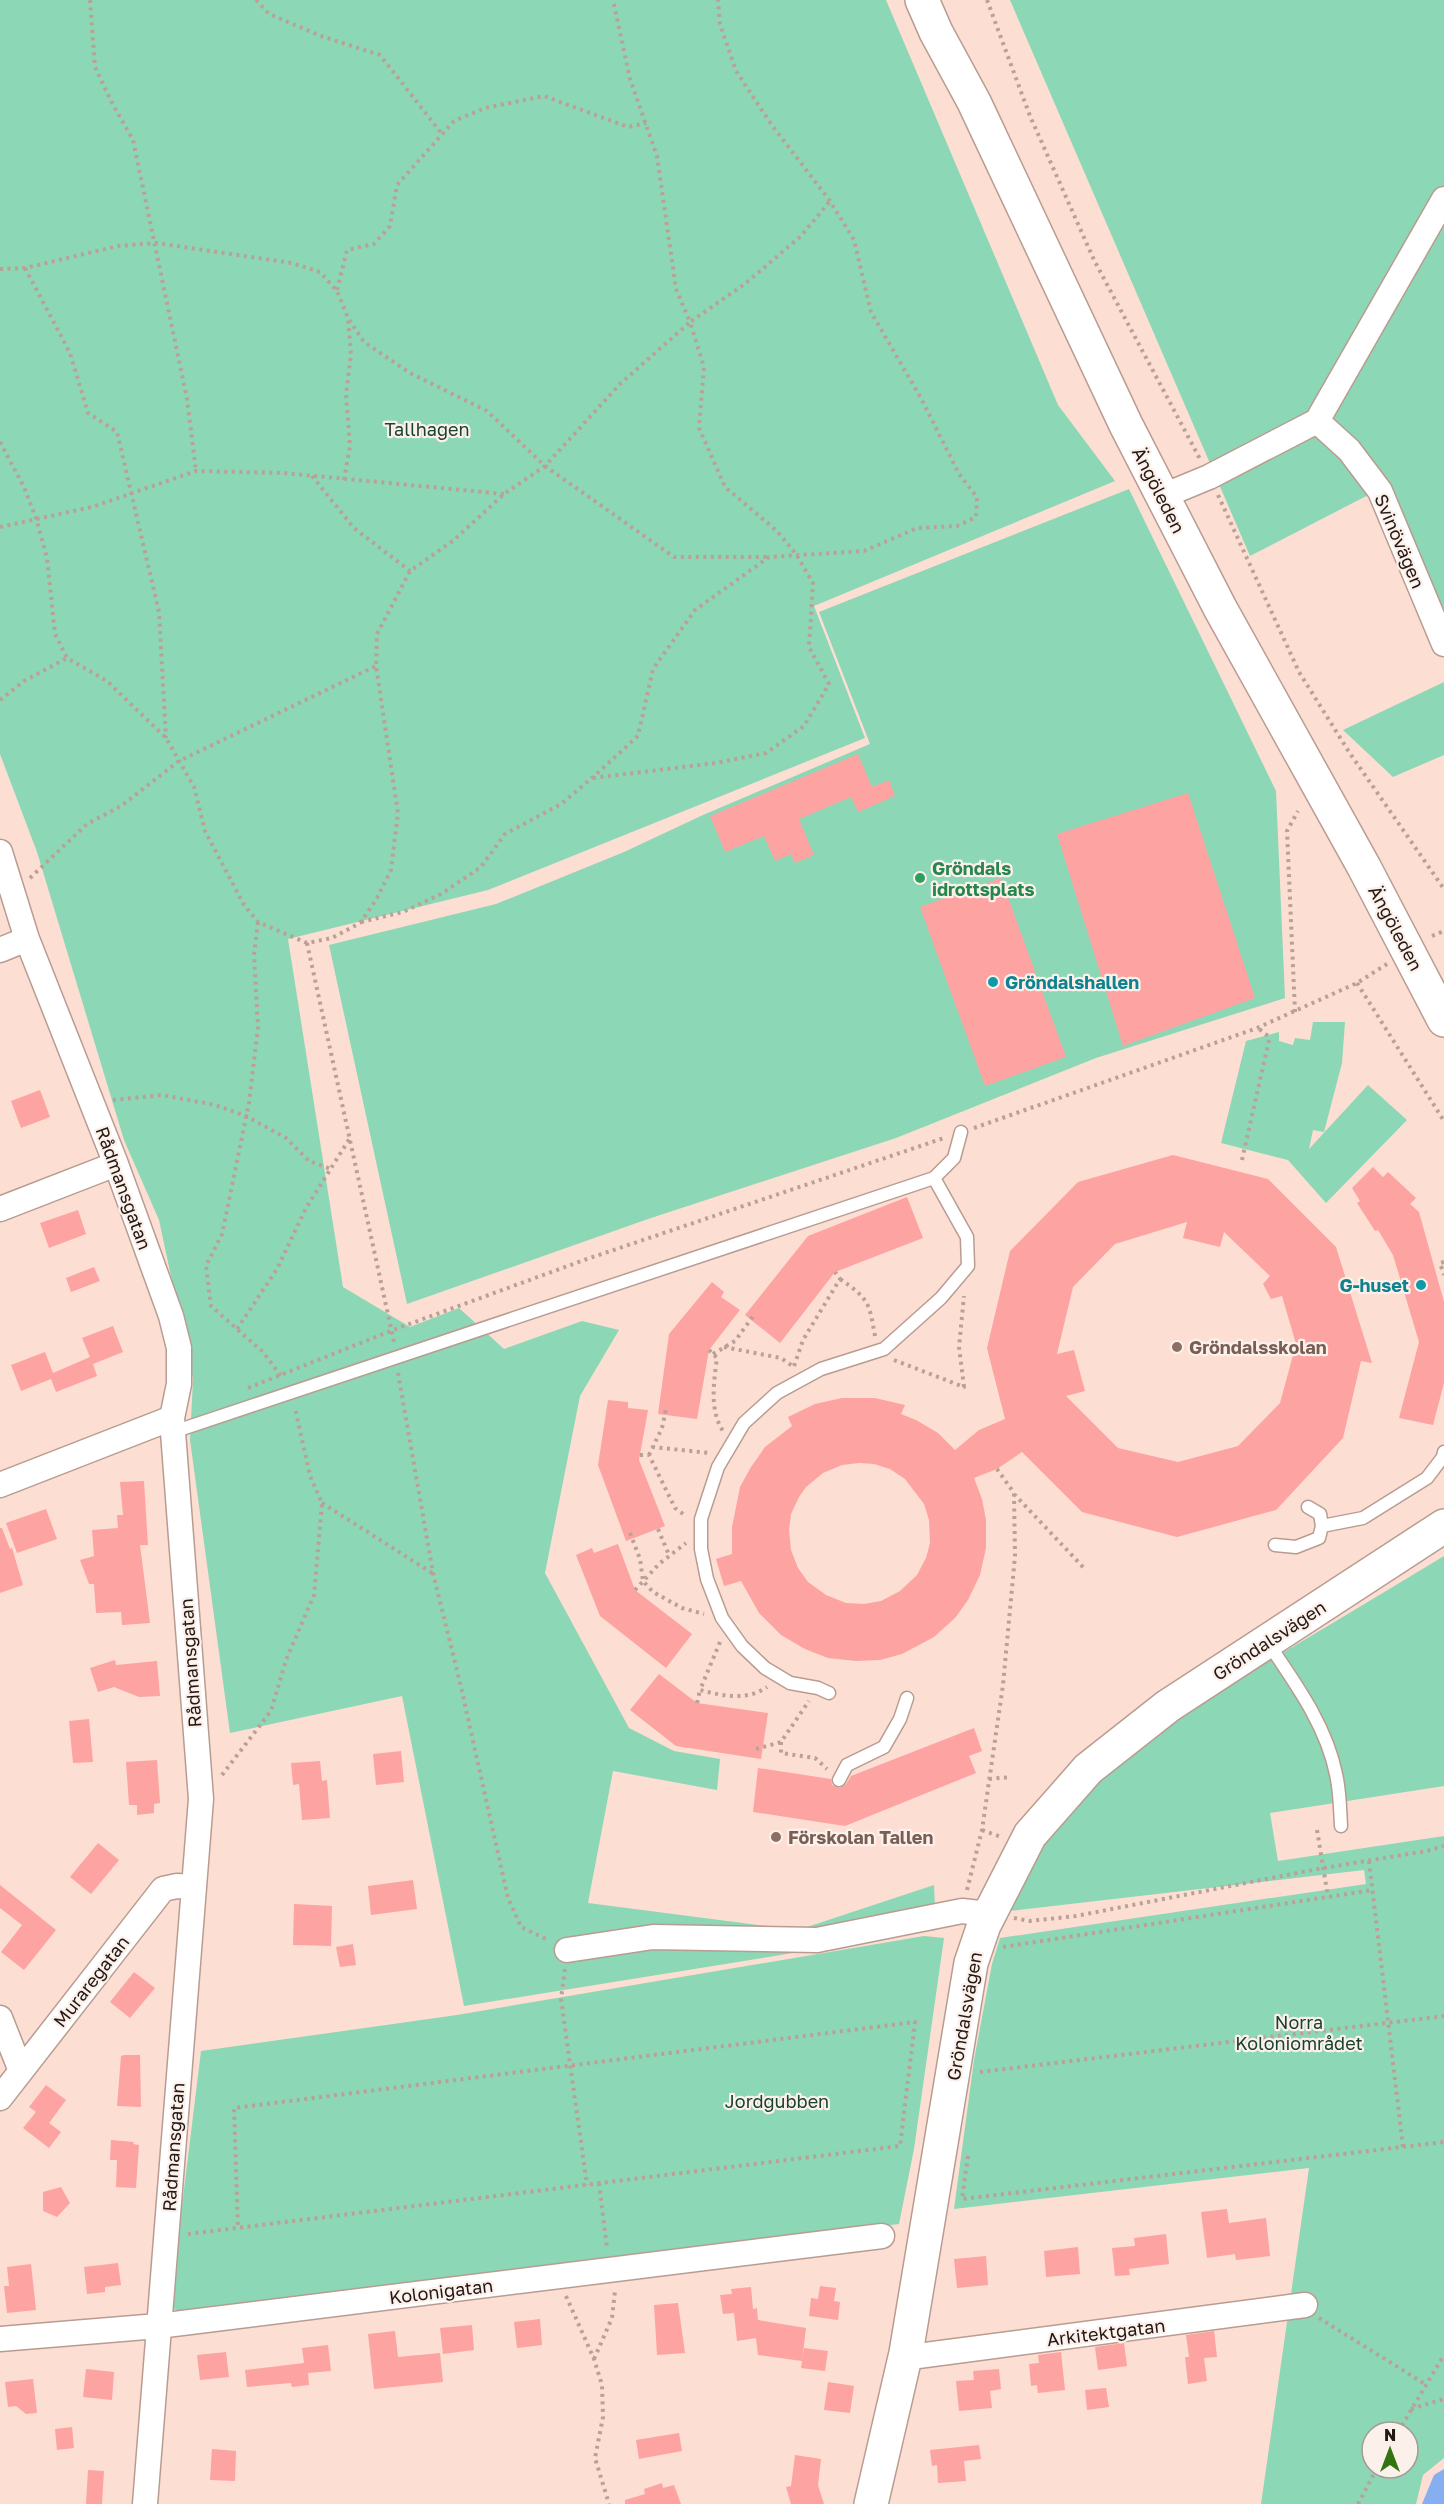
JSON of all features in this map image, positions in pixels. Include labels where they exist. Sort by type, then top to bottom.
[{"type":"main road","name":"Ängöleden","points":[[922,0],[936,32],[974,102],[1126,425],[1220,608],[1364,867],[1444,1020]]},
{"type":"main road","name":"Ängöleden","points":[[941,0],[951,25],[974,102]]},
{"type":"main road","name":"Ängöleden","points":[[1364,867],[1444,992]]},
{"type":"main road","name":"Gröndalsvägen","points":[[871,2504],[906,2353],[971,1963],[976,1912],[1030,1835],[1088,1769],[1168,1706],[1444,1526]]},
{"type":"street","points":[[1163,496],[1209,477],[1317,421],[1444,199]]},
{"type":"street","name":"Svinövägen","points":[[1317,421],[1349,450],[1380,491],[1444,644]]},
{"type":"street","name":"Rådmansgatan","points":[[0,852],[27,939],[116,1164],[171,1316],[179,1348],[179,1384],[172,1425],[201,1799],[179,2050],[167,2237],[145,2504]]},
{"type":"street","points":[[0,950],[27,939]]},
{"type":"street","points":[[0,1209],[116,1164]]},
{"type":"street","points":[[0,1485],[172,1425]]},
{"type":"street","name":"Muraregatan","points":[[0,2098],[163,1889],[177,1886],[194,1887]]},
{"type":"street","points":[[567,1950],[653,1937],[817,1940],[976,1912]]},
{"type":"street","points":[[0,2018],[21,2072]]},
{"type":"street","name":"Kolonigatan","points":[[0,2340],[158,2326],[882,2236]]},
{"type":"street","name":"Arkitektgatan","points":[[906,2353],[918,2356],[1305,2305]]},
{"type":"lane","points":[[172,1425],[288,1394],[934,1178],[954,1158],[961,1132]]},
{"type":"lane","points":[[823,1690],[790,1683],[765,1668],[742,1646],[725,1622],[707,1579],[701,1519],[718,1467],[744,1423],[777,1393],[807,1377],[884,1349],[941,1298],[968,1266],[967,1238],[934,1178]]},
{"type":"lane","points":[[1322,1526],[1363,1518],[1427,1478],[1443,1457],[1444,1452]]},
{"type":"lane","points":[[1275,1545],[1296,1547],[1319,1538],[1322,1526],[1320,1514],[1308,1507]]},
{"type":"lane","points":[[1267,1642],[1304,1696],[1324,1737],[1336,1774],[1341,1826]]},
{"type":"lane","points":[[839,1780],[847,1765],[884,1747],[900,1719],[907,1698]]},
{"type":"path","points":[[90,0],[95,66],[133,140],[187,399],[196,471]]},
{"type":"path","points":[[256,0],[268,14],[321,36],[380,55],[442,134]]},
{"type":"path","points":[[592,778],[716,763],[766,753],[804,726],[829,684],[809,647],[813,583],[796,554],[777,531],[725,487],[699,428],[704,367],[690,322],[676,289],[657,156],[630,79],[613,0]]},
{"type":"path","points":[[0,269],[25,268],[118,246],[156,243],[292,263],[320,272],[337,291],[348,318],[364,342],[410,373],[487,411],[545,466],[674,557],[769,557],[864,551],[917,528],[957,526],[976,517],[977,497],[958,474],[922,400],[871,312],[854,240],[830,201],[771,124],[736,71],[720,24],[718,0]]},
{"type":"path","points":[[987,0],[1030,116],[1094,260],[1209,477],[1299,672],[1349,752],[1444,889]]},
{"type":"path","points":[[337,291],[347,250],[374,244],[390,226],[397,185],[454,121],[485,108],[544,96],[628,127],[646,123]]},
{"type":"path","points":[[360,923],[376,900],[391,870],[398,813],[376,666],[377,634],[411,571],[454,540],[504,494],[545,466],[620,384],[690,322],[746,283],[801,236],[830,201]]},
{"type":"path","points":[[25,268],[70,353],[88,413],[117,432],[159,612],[166,738]]},
{"type":"path","points":[[344,480],[350,446],[346,395],[351,354],[348,318]]},
{"type":"path","points":[[0,442],[24,487],[36,518],[47,558],[54,634],[68,658],[107,681],[166,738],[194,787],[205,831],[244,904],[258,922],[307,944],[332,938],[360,923],[403,912],[441,894],[481,867],[505,834],[561,804],[638,736],[653,669],[695,610],[769,557]]},
{"type":"path","points":[[0,527],[92,507],[196,471],[245,470],[504,494]]},
{"type":"path","points":[[312,476],[354,528],[411,571]]},
{"type":"path","points":[[0,700],[24,681],[68,658]]},
{"type":"path","points":[[12,891],[25,883],[87,824],[121,806],[179,761],[376,666]]},
{"type":"path","points":[[1295,1012],[1287,831],[1298,812]]},
{"type":"path","points":[[201,1799],[271,1711],[286,1660],[314,1595],[322,1503],[310,1476],[297,1412],[281,1375],[263,1352],[211,1306],[206,1266],[222,1234],[246,1116],[258,1027],[254,955],[258,922]]},
{"type":"path","points":[[1432,936],[1444,931]]},
{"type":"path","points":[[307,944],[393,1330],[433,1573],[508,1899],[521,1927],[567,1950],[561,2000],[587,2185]]},
{"type":"path","points":[[238,1392],[393,1330],[587,1259],[961,1132],[1257,1028],[1357,983],[1392,961]]},
{"type":"path","points":[[1357,983],[1444,1121]]},
{"type":"path","points":[[1242,1160],[1269,1040],[1268,1036],[1257,1028]]},
{"type":"path","points":[[92,1102],[162,1095],[215,1106],[246,1116],[286,1138],[309,1161],[331,1169]]},
{"type":"path","points":[[237,1329],[277,1269],[306,1208],[350,1138]]},
{"type":"path","points":[[1444,1262],[1440,1263],[1444,1275]]},
{"type":"path","points":[[794,1367],[802,1340],[840,1279],[835,1272]]},
{"type":"path","points":[[713,1354],[735,1341],[753,1315]]},
{"type":"path","points":[[724,1347],[781,1358],[807,1377]]},
{"type":"path","points":[[652,1447],[729,1449],[717,1423],[713,1388],[717,1358],[709,1350]]},
{"type":"path","points":[[635,1590],[669,1555],[701,1532],[675,1508],[649,1455],[662,1428],[666,1409]]},
{"type":"path","points":[[640,1455],[649,1455]]},
{"type":"path","points":[[997,1469],[1014,1493],[1084,1568]]},
{"type":"path","points":[[1014,1493],[1015,1556],[1003,1685],[982,1830],[976,1912],[1030,1921],[1076,1916],[1444,1846]]},
{"type":"path","points":[[322,1503],[433,1573]]},
{"type":"path","points":[[658,1529],[669,1555]]},
{"type":"path","points":[[630,1533],[640,1559],[644,1581],[653,1592],[682,1608],[725,1622],[697,1703]]},
{"type":"path","points":[[700,1690],[724,1696],[756,1695],[782,1678]]},
{"type":"path","points":[[756,1749],[781,1742],[823,1690]]},
{"type":"path","points":[[781,1742],[781,1753],[815,1758],[839,1780]]},
{"type":"path","points":[[989,1779],[1011,1777]]},
{"type":"path","points":[[982,1830],[1003,1838]]},
{"type":"path","points":[[1317,1830],[1328,1897]]},
{"type":"path","points":[[1369,1861],[1403,2147]]},
{"type":"path","points":[[999,1948],[1373,1890]]},
{"type":"path","points":[[980,2072],[1444,2016]]},
{"type":"path","points":[[167,2237],[900,2146],[915,2022],[234,2108],[238,2228]]},
{"type":"path","points":[[978,2083],[981,2061]]},
{"type":"path","points":[[968,2153],[962,2199],[1444,2142]]},
{"type":"path","points":[[594,2359],[612,2318],[615,2289],[610,2270],[599,2183]]},
{"type":"path","points":[[551,2277],[569,2300],[594,2359],[602,2385],[603,2417],[595,2458],[609,2504]]},
{"type":"path","points":[[1305,2305],[1322,2321],[1425,2384]]},
{"type":"path","points":[[1405,2420],[1444,2355]]},
{"type":"path","points":[[1411,2409],[1444,2399]]},
{"type":"path","points":[[1358,2504],[1371,2480]]},
{"type":"green space","name":"Tallhagen","points":[[0,0],[886,0],[1058,405],[1115,481],[814,606],[865,738],[488,890],[288,939],[343,1287],[410,1327],[459,1308],[504,1349],[582,1321],[619,1330],[580,1396],[545,1573],[629,1728],[674,1751],[720,1759],[717,1790],[613,1771],[588,1903],[798,1930],[934,1885],[936,1930],[464,2006],[402,1696],[230,1733],[190,1440],[193,1379],[159,1220],[124,1140],[37,852],[0,754]]},
{"type":"green space","points":[[1010,0],[1444,0],[1444,656],[1378,490],[1250,556]]},
{"type":"green space","name":"Gröndals idrottsplats","points":[[1129,489],[1276,791],[1285,998],[1096,1058],[896,1138],[648,1219],[407,1304],[329,945],[496,904],[624,852],[703,815],[870,744],[819,612]]},
{"type":"green space","points":[[1444,682],[1444,755],[1393,777],[1343,730]]},
{"type":"green space","points":[[1313,1022],[1345,1022],[1342,1063],[1324,1132],[1313,1130],[1309,1149],[1368,1085],[1407,1120],[1326,1203],[1288,1160],[1221,1143],[1246,1041],[1279,1032],[1279,1041],[1293,1045],[1295,1038],[1310,1040]]},
{"type":"green space","name":"Norra Koloniområdet","points":[[1444,1556],[1444,1786],[1270,1813],[1278,1861],[1444,1836],[1444,2458],[1423,2475],[1416,2504],[1261,2504],[1309,2168],[954,2209],[974,2060],[992,1964],[1000,1938],[1366,1884],[1364,1870],[1010,1911],[1020,1885],[1051,1834],[1108,1772],[1176,1720]]},
{"type":"green space","name":"Jordgubben","points":[[924,1936],[944,1938],[914,2149],[899,2224],[187,2313],[173,2309],[181,2214],[201,2051],[457,2015]]},
{"type":"water","points":[[1444,2469],[1444,2504],[1422,2504],[1434,2475]]},
{"type":"building","points":[[858,754],[872,787],[889,780],[895,796],[858,812],[851,797],[799,819],[814,855],[795,863],[791,854],[775,861],[764,836],[725,852],[710,816]]},
{"type":"building","points":[[1188,793],[1255,998],[1123,1046],[1057,834]]},
{"type":"building","name":"Gröndalshallen","points":[[1001,878],[1066,1057],[985,1086],[920,907]]},
{"type":"building","points":[[40,1090],[50,1117],[21,1128],[11,1101]]},
{"type":"building","points":[[1173,1155],[1268,1179],[1336,1247],[1372,1363],[1361,1361],[1343,1438],[1276,1510],[1177,1537],[1082,1512],[1022,1452],[997,1469],[974,1478],[982,1499],[986,1520],[986,1548],[980,1575],[968,1600],[955,1618],[934,1637],[902,1654],[880,1660],[856,1661],[828,1658],[805,1649],[781,1635],[759,1613],[741,1581],[724,1586],[716,1559],[732,1554],[732,1527],[740,1487],[751,1467],[765,1447],[792,1426],[788,1417],[815,1404],[842,1398],[875,1398],[905,1405],[901,1414],[938,1433],[955,1450],[979,1430],[1005,1419],[987,1348],[1010,1251],[1078,1182]],"holes":[[[1187,1222],[1183,1238],[1220,1247],[1224,1232],[1270,1276],[1263,1284],[1271,1299],[1282,1296],[1296,1344],[1280,1403],[1238,1446],[1178,1462],[1118,1448],[1066,1396],[1085,1391],[1074,1350],[1057,1354],[1073,1287],[1115,1244]],[[874,1464],[890,1469],[905,1479],[924,1504],[929,1520],[930,1543],[926,1558],[917,1575],[900,1591],[881,1601],[864,1604],[846,1603],[826,1595],[808,1582],[798,1568],[791,1550],[789,1530],[791,1514],[806,1487],[823,1473],[842,1465]]]},
{"type":"building","name":"G-huset","points":[[1373,1167],[1383,1177],[1388,1172],[1416,1198],[1410,1204],[1419,1212],[1444,1302],[1444,1383],[1433,1425],[1399,1418],[1419,1342],[1393,1255],[1378,1230],[1375,1231],[1357,1203],[1360,1201],[1352,1188]]},
{"type":"building","points":[[907,1197],[923,1238],[835,1272],[780,1343],[745,1315],[808,1236]]},
{"type":"building","points":[[78,1210],[86,1234],[49,1248],[40,1223]]},
{"type":"building","points":[[94,1267],[100,1281],[71,1292],[66,1278]]},
{"type":"building","points":[[712,1282],[724,1292],[721,1297],[740,1310],[709,1350],[697,1419],[658,1414],[669,1334]]},
{"type":"building","points":[[113,1326],[123,1352],[93,1364],[97,1376],[56,1392],[51,1379],[21,1391],[11,1365],[45,1352],[53,1373],[90,1357],[82,1338]]},
{"type":"building","points":[[608,1400],[628,1402],[628,1408],[648,1410],[639,1460],[665,1526],[626,1541],[598,1465]]},
{"type":"building","points":[[144,1481],[148,1545],[140,1545],[150,1623],[122,1625],[121,1612],[96,1613],[94,1584],[89,1584],[80,1560],[94,1556],[92,1530],[118,1528],[117,1515],[123,1515],[120,1482]]},
{"type":"building","points":[[46,1509],[57,1539],[17,1553],[6,1523]]},
{"type":"building","points":[[0,1528],[2,1528],[10,1549],[12,1548],[23,1585],[0,1593]]},
{"type":"building","points":[[618,1544],[635,1590],[692,1634],[666,1668],[600,1616],[576,1555],[592,1548],[594,1553]]},
{"type":"building","points":[[115,1660],[116,1665],[157,1661],[160,1696],[139,1697],[114,1687],[98,1692],[90,1668]]},
{"type":"building","points":[[659,1674],[697,1703],[768,1713],[761,1759],[676,1746],[630,1710]]},
{"type":"building","points":[[89,1719],[93,1762],[73,1763],[69,1721]]},
{"type":"building","points":[[974,1728],[982,1751],[969,1756],[976,1773],[845,1826],[753,1812],[758,1768],[831,1779],[832,1785],[840,1788],[851,1776]]},
{"type":"building","points":[[401,1751],[404,1782],[376,1785],[373,1754]]},
{"type":"building","points":[[157,1760],[160,1803],[154,1804],[154,1813],[137,1815],[137,1805],[129,1805],[126,1762]]},
{"type":"building","points":[[320,1761],[322,1781],[327,1780],[330,1818],[302,1820],[299,1784],[293,1785],[291,1763]]},
{"type":"building","points":[[98,1843],[119,1860],[91,1894],[70,1877]]},
{"type":"building","points":[[413,1880],[417,1909],[371,1915],[368,1886]]},
{"type":"building","points":[[0,1885],[56,1930],[24,1970],[1,1952],[22,1925],[0,1908]]},
{"type":"building","points":[[294,1904],[332,1906],[331,1946],[293,1945]]},
{"type":"building","points":[[353,1944],[356,1965],[340,1967],[336,1947]]},
{"type":"building","points":[[134,1972],[155,1988],[130,2018],[110,2002]]},
{"type":"building","points":[[140,2055],[141,2107],[117,2106],[121,2056]]},
{"type":"building","points":[[46,2085],[66,2100],[49,2123],[61,2132],[49,2148],[23,2128],[36,2112],[29,2107]]},
{"type":"building","points":[[111,2140],[134,2142],[133,2144],[139,2145],[136,2188],[116,2187],[117,2160],[110,2160]]},
{"type":"building","points":[[61,2187],[70,2203],[57,2217],[43,2211],[43,2192]]},
{"type":"building","points":[[1227,2209],[1229,2223],[1266,2218],[1270,2256],[1236,2260],[1235,2254],[1207,2258],[1201,2212]]},
{"type":"building","points":[[1166,2234],[1169,2264],[1129,2269],[1130,2275],[1115,2276],[1112,2248],[1135,2246],[1134,2238]]},
{"type":"building","points":[[1078,2247],[1080,2274],[1046,2277],[1044,2251]]},
{"type":"building","points":[[986,2256],[988,2285],[957,2288],[954,2259]]},
{"type":"building","points":[[118,2263],[121,2285],[105,2287],[105,2292],[87,2294],[84,2267]]},
{"type":"building","points":[[31,2264],[36,2310],[7,2313],[4,2286],[9,2286],[7,2267]]},
{"type":"building","points":[[820,2286],[836,2288],[834,2301],[840,2302],[838,2320],[809,2316],[811,2298],[818,2299]]},
{"type":"building","points":[[751,2287],[753,2309],[757,2308],[758,2320],[806,2328],[802,2361],[758,2355],[756,2338],[737,2341],[734,2313],[723,2314],[720,2295],[732,2294],[731,2289]]},
{"type":"building","points":[[678,2303],[685,2353],[657,2355],[654,2305]]},
{"type":"building","points":[[540,2319],[542,2345],[517,2348],[514,2322]]},
{"type":"building","points":[[472,2325],[474,2350],[443,2354],[440,2328]]},
{"type":"building","points":[[395,2331],[398,2357],[440,2353],[443,2382],[374,2389],[368,2334]]},
{"type":"building","points":[[1214,2331],[1217,2357],[1204,2358],[1207,2381],[1188,2384],[1185,2357],[1189,2357],[1186,2335]]},
{"type":"building","points":[[1124,2343],[1127,2366],[1098,2370],[1095,2347]]},
{"type":"building","points":[[328,2345],[331,2371],[308,2373],[309,2385],[292,2387],[291,2383],[247,2387],[245,2370],[304,2363],[302,2348]]},
{"type":"building","points":[[804,2348],[828,2351],[825,2371],[801,2368]]},
{"type":"building","points":[[226,2352],[229,2377],[200,2380],[197,2355]]},
{"type":"building","points":[[1061,2352],[1065,2390],[1038,2393],[1037,2385],[1031,2386],[1029,2364],[1039,2363],[1038,2355]]},
{"type":"building","points":[[86,2369],[114,2372],[112,2400],[83,2397]]},
{"type":"building","points":[[999,2369],[1001,2389],[990,2391],[992,2408],[959,2411],[956,2381],[974,2380],[973,2371]]},
{"type":"building","points":[[33,2379],[37,2413],[26,2414],[16,2406],[8,2407],[5,2382]]},
{"type":"building","points":[[828,2382],[854,2386],[850,2413],[824,2410]]},
{"type":"building","points":[[1106,2388],[1109,2407],[1087,2410],[1085,2390]]},
{"type":"building","points":[[72,2427],[74,2448],[57,2450],[55,2429]]},
{"type":"building","points":[[679,2433],[682,2451],[639,2459],[636,2440]]},
{"type":"building","points":[[979,2445],[981,2459],[964,2461],[966,2481],[938,2483],[937,2465],[932,2466],[930,2450]]},
{"type":"building","points":[[212,2449],[236,2451],[235,2481],[210,2480]]},
{"type":"building","points":[[795,2455],[821,2459],[818,2485],[824,2504],[791,2504],[786,2487],[791,2486]]},
{"type":"building","points":[[88,2470],[104,2471],[102,2504],[86,2504]]},
{"type":"building","points":[[662,2483],[663,2488],[674,2485],[681,2504],[625,2504],[625,2500],[645,2494],[644,2489]]},
{"type":"place","name":"Gröndals idrottsplats","points":[[920,878]]},
{"type":"place","name":"Gröndalshallen","points":[[993,982]]},
{"type":"place","name":"G-huset","points":[[1421,1285]]},
{"type":"place","name":"Gröndalsskolan","points":[[1177,1347]]},
{"type":"place","name":"Förskolan Tallen","points":[[776,1837]]}]
